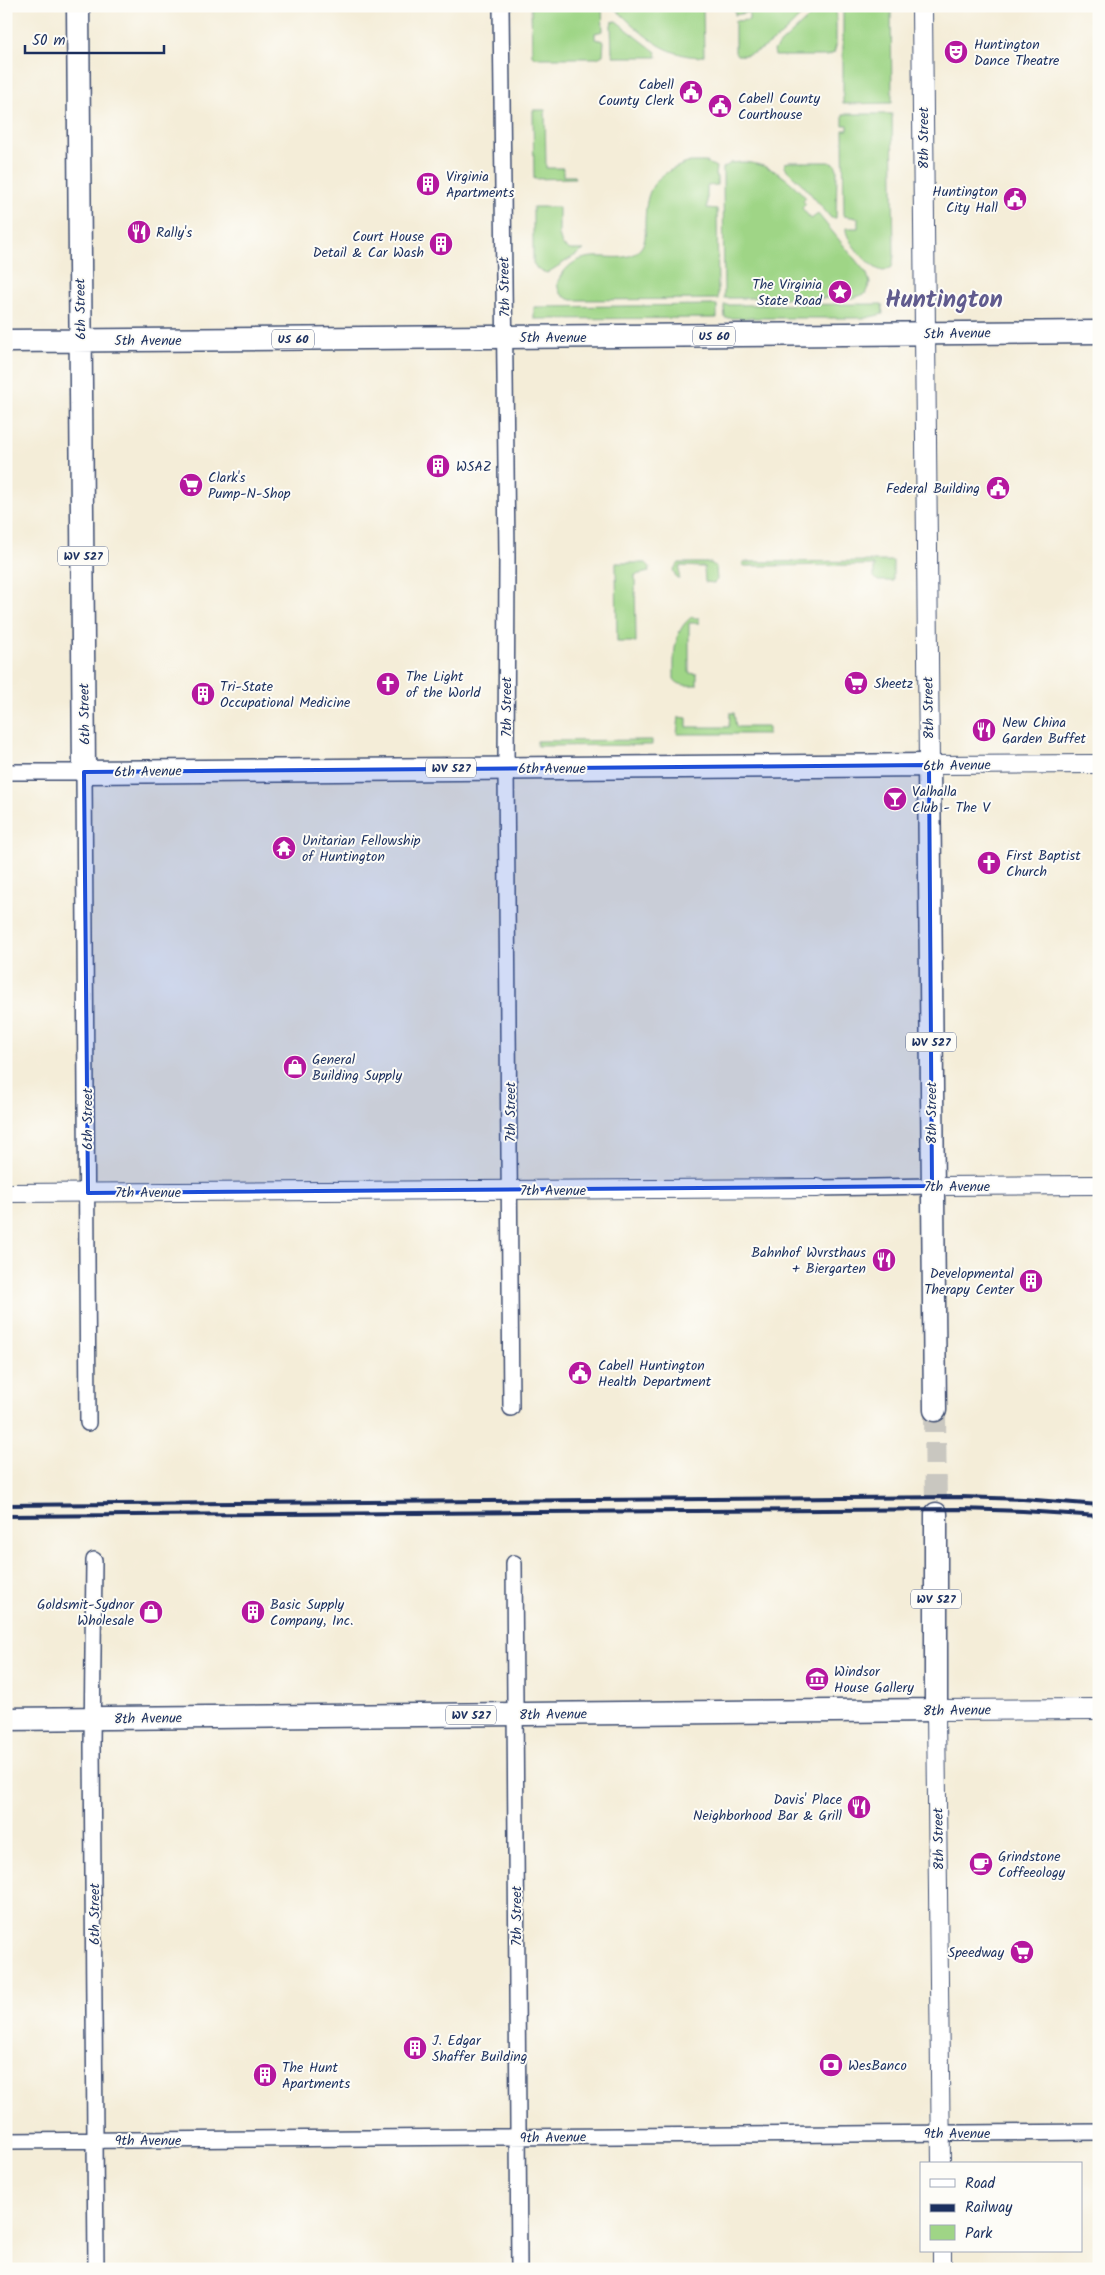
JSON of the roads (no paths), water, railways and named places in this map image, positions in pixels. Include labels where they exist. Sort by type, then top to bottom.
[{"type":"main road","name":"6th Street","points":[[78,6],[84,772]]},
{"type":"main road","name":"8th Street","points":[[922,6],[935,1410]]},
{"type":"main road","name":"5th Avenue","points":[[6,341],[1099,332]]},
{"type":"main road","name":"6th Avenue","points":[[84,772],[929,765]]},
{"type":"main road","name":"8th Street","points":[[936,1514],[936,1710]]},
{"type":"main road","name":"8th Avenue","points":[[6,1719],[1099,1709]]},
{"type":"street","name":"7th Street","points":[[500,6],[512,1408]]},
{"type":"street","name":"6th Avenue","points":[[929,765],[1099,764]]},
{"type":"street","name":"6th Avenue","points":[[6,772],[84,772]]},
{"type":"street","name":"6th Street","points":[[84,772],[88,1423]]},
{"type":"street","name":"7th Avenue","points":[[6,1193],[818,1188],[1099,1184]]},
{"type":"street","name":"6th Street","points":[[94,1560],[92,1719],[96,2269]]},
{"type":"street","name":"7th Street","points":[[514,1563],[519,2269]]},
{"type":"street","name":"8th Street","points":[[936,1710],[941,2162]]},
{"type":"street","name":"9th Avenue","points":[[6,2141],[1099,2132]]},
{"type":"street","points":[[942,2252],[942,2269]]},
{"type":"tunnel","points":[[935,1410],[936,1514]]},
{"type":"railway","points":[[6,1505],[961,1497],[1023,1499],[1099,1505]]},
{"type":"railway","points":[[6,1516],[961,1509],[1099,1516]]},
{"type":"place","name":"Huntington Dance Theatre","points":[[956,52]]},
{"type":"place","name":"Cabell County Clerk","points":[[691,92]]},
{"type":"place","name":"Cabell County Courthouse","points":[[720,106]]},
{"type":"place","name":"Virginia Apartments","points":[[428,184]]},
{"type":"place","name":"Huntington City Hall","points":[[1015,199]]},
{"type":"place","name":"Rally's","points":[[139,232]]},
{"type":"place","name":"Court House Detail & Car Wash","points":[[441,244]]},
{"type":"place","name":"The Virginia State Road","points":[[840,292]]},
{"type":"place","name":"WSAZ","points":[[438,466]]},
{"type":"place","name":"Clark's Pump-N-Shop","points":[[191,485]]},
{"type":"place","name":"Federal Building","points":[[998,488]]},
{"type":"place","name":"Sheetz","points":[[856,683]]},
{"type":"place","name":"The Light of the World","points":[[388,684]]},
{"type":"place","name":"Tri-State Occupational Medicine","points":[[203,694]]},
{"type":"place","name":"New China Garden Buffet","points":[[984,730]]},
{"type":"place","name":"Valhalla Club - The V","points":[[895,799]]},
{"type":"place","name":"Unitarian Fellowship of Huntington","points":[[284,848]]},
{"type":"place","name":"First Baptist Church","points":[[989,863]]},
{"type":"place","name":"General Building Supply","points":[[295,1067]]},
{"type":"place","name":"Bahnhof Wvrsthaus + Biergarten","points":[[884,1260]]},
{"type":"place","name":"Developmental Therapy Center","points":[[1031,1281]]},
{"type":"place","name":"Cabell Huntington Health Department","points":[[580,1373]]},
{"type":"place","name":"Goldsmit-Sydnor Wholesale","points":[[151,1612]]},
{"type":"place","name":"Basic Supply Company, Inc.","points":[[253,1612]]},
{"type":"place","name":"Windsor House Gallery","points":[[817,1679]]},
{"type":"place","name":"Davis' Place Neighborhood Bar & Grill","points":[[859,1807]]},
{"type":"place","name":"Grindstone Coffeeology","points":[[981,1864]]},
{"type":"place","name":"Speedway","points":[[1022,1952]]},
{"type":"place","name":"J. Edgar Shaffer Building","points":[[415,2048]]},
{"type":"place","name":"WesBanco","points":[[831,2065]]},
{"type":"place","name":"The Hunt Apartments","points":[[265,2075]]},
{"type":"district","name":"Huntington","points":[[944,299]]}]
